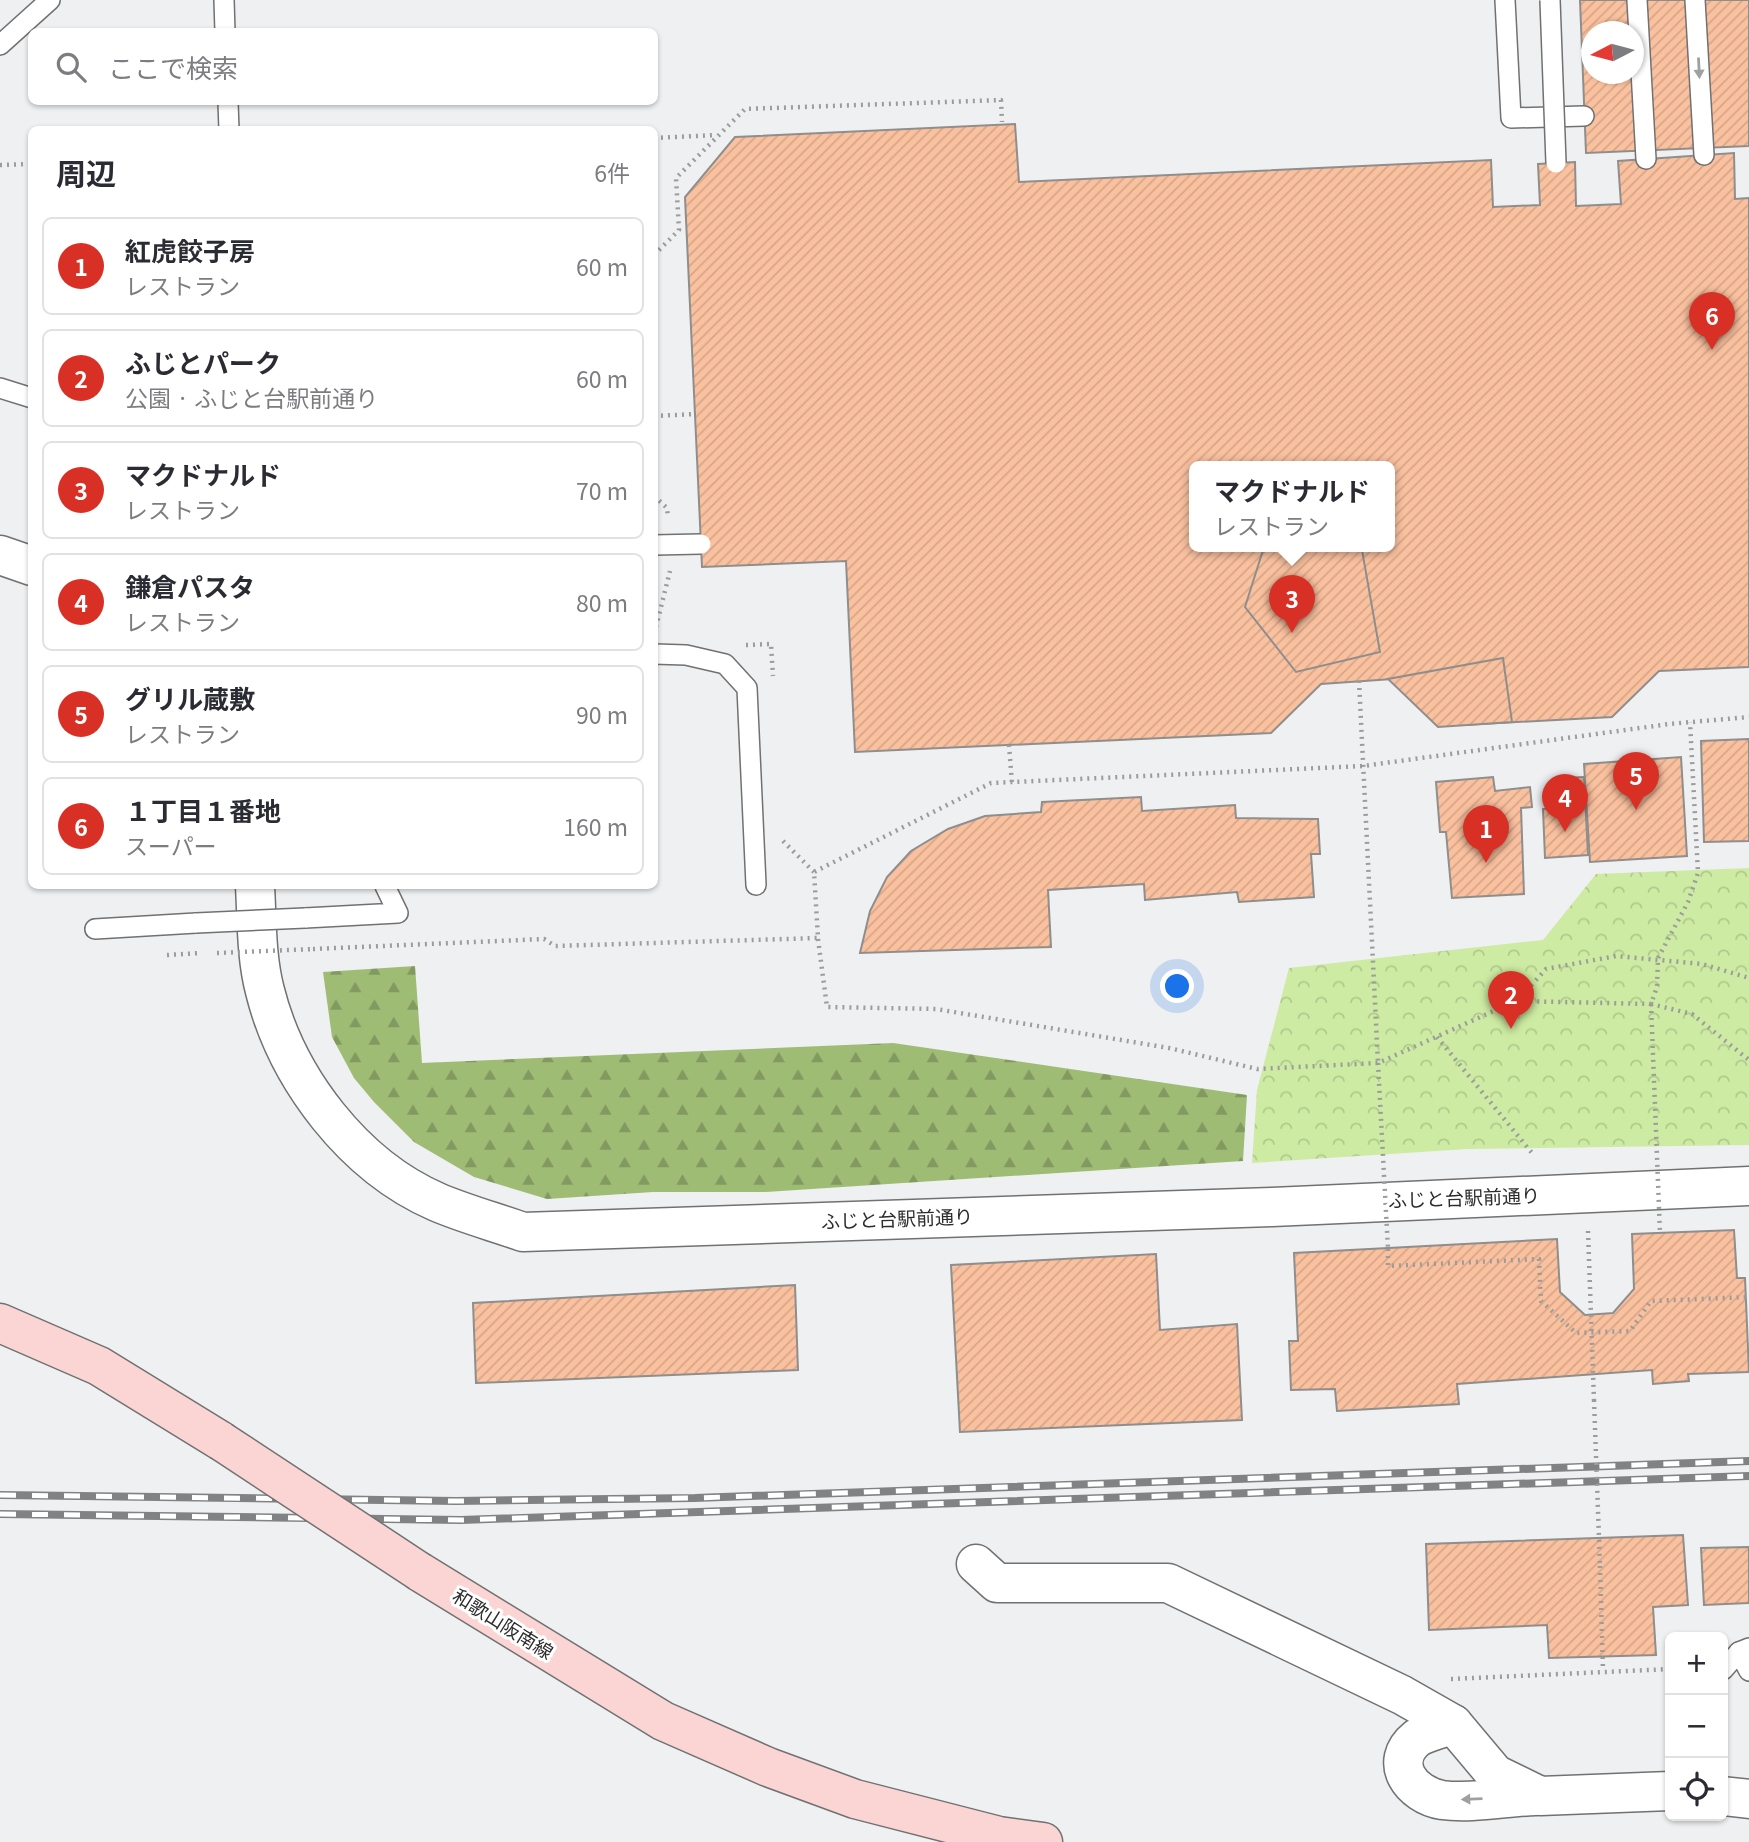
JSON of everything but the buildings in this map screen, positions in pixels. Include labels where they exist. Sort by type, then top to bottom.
[{"type":"main road","name":"和歌山阪南線","points":[[0,1323],[99,1366],[221,1441],[420,1572],[663,1721],[768,1767],[855,1799],[999,1836],[1043,1842]]},
{"type":"street","points":[[0,555],[28,565]]},
{"type":"street","name":"ふじと台駅前通り","points":[[255,889],[259,963],[265,992],[286,1051],[331,1119],[375,1165],[436,1202],[523,1232],[1244,1208],[1749,1186]]},
{"type":"street","points":[[976,1564],[997,1583],[1168,1583],[1333,1660],[1453,1724],[1495,1774],[1541,1796]]},
{"type":"street","points":[[1453,1724],[1418,1738],[1408,1750],[1404,1762],[1406,1779],[1414,1790],[1441,1800],[1665,1791]]},
{"type":"street","points":[[1728,1797],[1749,1799]]},
{"type":"lane","points":[[0,45],[50,0]]},
{"type":"lane","points":[[224,0],[225,28]]},
{"type":"lane","points":[[1505,0],[1511,118],[1584,116]]},
{"type":"lane","points":[[1550,0],[1556,163]]},
{"type":"lane","points":[[1637,0],[1646,159]]},
{"type":"lane","points":[[1695,0],[1704,155]]},
{"type":"lane","points":[[228,105],[229,126]]},
{"type":"lane","points":[[0,388],[28,397]]},
{"type":"lane","points":[[658,545],[701,544]]},
{"type":"lane","points":[[658,654],[686,655],[725,664],[747,688],[756,885]]},
{"type":"lane","points":[[95,929],[398,913],[386,889]]},
{"type":"lane","points":[[1728,1665],[1744,1650]]},
{"type":"lane","points":[[1744,1650],[1749,1671]]},
{"type":"path","points":[[658,251],[679,230],[676,178],[745,109],[1001,100],[1002,122]]},
{"type":"path","points":[[658,138],[717,135]]},
{"type":"path","points":[[0,165],[28,164]]},
{"type":"path","points":[[658,416],[695,414]]},
{"type":"path","points":[[658,615],[671,565]]},
{"type":"path","points":[[1359,681],[1388,1266],[1539,1259],[1541,1301],[1576,1333],[1630,1331],[1651,1301],[1749,1297]]},
{"type":"path","points":[[1749,718],[1690,722],[1363,766],[991,783],[814,873],[818,938],[827,1007],[936,1009],[1169,1048],[1257,1069],[1378,1063],[1516,1001],[1546,969],[1616,956],[1702,964],[1749,978]]},
{"type":"path","points":[[1660,1233],[1651,1004],[1657,988],[1658,958],[1688,902],[1698,873],[1690,722]]},
{"type":"path","points":[[1009,745],[1012,783]]},
{"type":"path","points":[[167,955],[544,939],[555,946],[818,938]]},
{"type":"path","points":[[1516,1001],[1651,1004],[1692,1014],[1749,1060]]},
{"type":"path","points":[[1437,1037],[1532,1153]]},
{"type":"path","points":[[1587,1219],[1603,1671]]},
{"type":"path","points":[[1449,1679],[1665,1669]]},
{"type":"green space","points":[[1749,868],[1749,1145],[1467,1149],[1252,1163],[1257,1090],[1289,968],[1543,940],[1596,874]]},
{"type":"green space","points":[[415,966],[422,1063],[893,1043],[1247,1095],[1243,1161],[766,1192],[653,1192],[547,1199],[474,1177],[414,1142],[354,1078],[332,1037],[323,972]]},
{"type":"railway","points":[[0,1495],[456,1501],[695,1498],[1749,1461]]},
{"type":"railway","points":[[0,1514],[461,1520],[1749,1476]]},
{"type":"place","name":"１丁目１番地","points":[[1712,350]]},
{"type":"place","name":"マクドナルド","points":[[1292,633]]},
{"type":"place","name":"グリル蔵敷","points":[[1636,810]]},
{"type":"place","name":"鎌倉パスタ","points":[[1565,832]]},
{"type":"place","name":"紅虎餃子房","points":[[1486,863]]},
{"type":"place","name":"ふじとパーク","points":[[1511,1029]]}]
